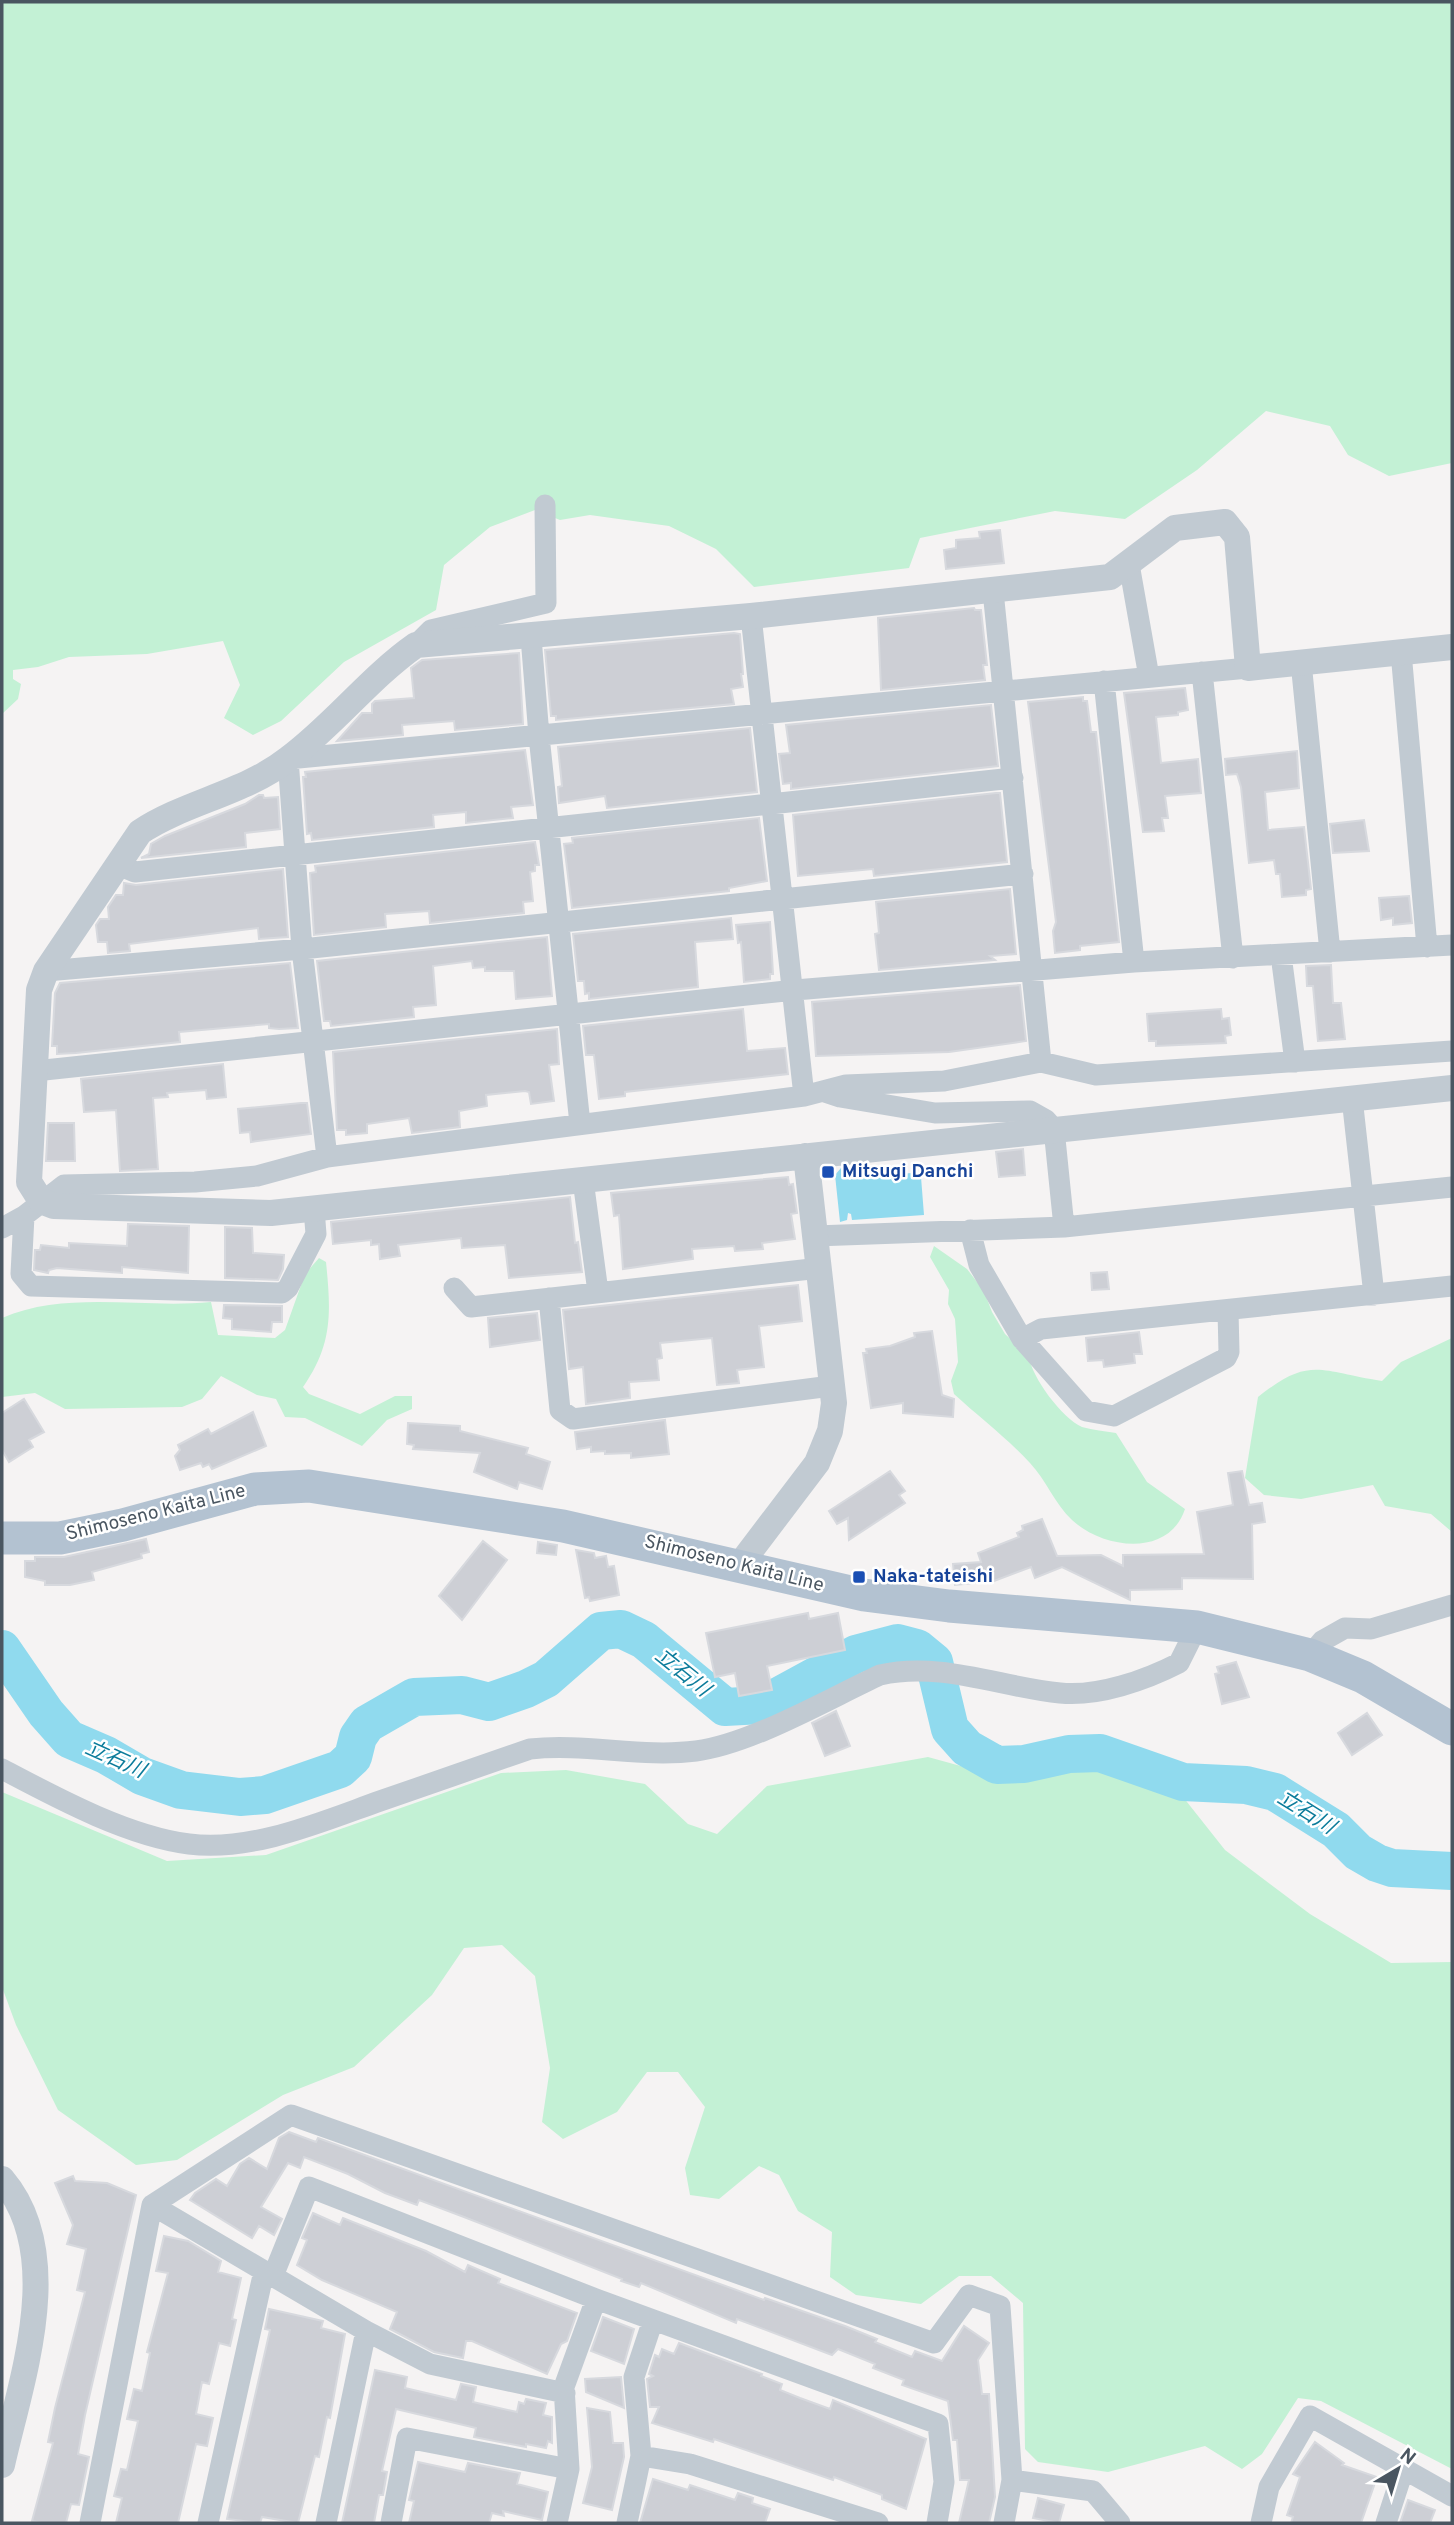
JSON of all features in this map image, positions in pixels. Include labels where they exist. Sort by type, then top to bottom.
[{"type":"main road","name":"Shimoseno Kaita Line","points":[[2,1538],[60,1538],[123,1525],[256,1489],[309,1486],[563,1526],[864,1595],[949,1606],[1197,1627],[1310,1654],[1363,1677],[1452,1729]]},
{"type":"street","points":[[314,1209],[316,1234],[288,1288],[282,1293],[31,1286],[21,1274],[33,1208],[29,1182],[39,990],[46,971],[140,832],[158,820],[266,773],[288,759],[391,663],[431,630],[546,603],[545,505]]},
{"type":"street","points":[[416,645],[751,617],[1110,578],[1175,528],[1224,522],[1231,526],[1237,537],[1248,668]]},
{"type":"street","points":[[1129,564],[1149,677]]},
{"type":"street","points":[[993,591],[1041,1062]]},
{"type":"street","points":[[751,617],[771,805],[795,989],[814,1093]]},
{"type":"street","points":[[531,637],[538,736],[580,1124]]},
{"type":"street","points":[[288,759],[1452,647]]},
{"type":"street","points":[[1401,652],[1427,947]]},
{"type":"street","points":[[1301,663],[1330,952]]},
{"type":"street","points":[[1202,672],[1233,958]]},
{"type":"street","points":[[1104,681],[1134,962]]},
{"type":"street","points":[[288,759],[302,949],[327,1157]]},
{"type":"street","points":[[118,865],[135,872],[1013,778]]},
{"type":"street","points":[[46,971],[302,949],[1023,874]]},
{"type":"street","points":[[35,1071],[312,1044],[795,989],[1134,962],[1452,946]]},
{"type":"street","points":[[1281,955],[1295,1062]]},
{"type":"street","points":[[2,1228],[64,1185],[195,1182],[257,1176],[327,1157],[814,1093],[846,1085],[944,1081],[1041,1062],[1096,1074],[1452,1051]]},
{"type":"street","points":[[33,1208],[54,1206],[271,1213],[1452,1088]]},
{"type":"street","points":[[814,1093],[935,1113],[1030,1111],[1046,1120],[1054,1129],[1064,1227]]},
{"type":"street","points":[[1352,1098],[1374,1295]]},
{"type":"street","points":[[738,1567],[817,1463],[830,1431],[834,1403],[806,1156]]},
{"type":"street","points":[[583,1180],[598,1292]]},
{"type":"street","points":[[815,1236],[1064,1227],[1452,1186]]},
{"type":"street","points":[[970,1230],[979,1265],[1022,1339],[1086,1411],[1114,1416],[1226,1358],[1229,1352],[1228,1311]]},
{"type":"street","points":[[454,1288],[471,1307],[820,1268]]},
{"type":"street","points":[[1022,1339],[1041,1329],[1452,1286]]},
{"type":"street","points":[[550,1298],[560,1410],[573,1419],[831,1385]]},
{"type":"street","points":[[1310,1654],[1322,1641],[1345,1628],[1371,1629],[1452,1605]]},
{"type":"street","points":[[2,1769],[45,1792],[133,1829],[189,1844],[239,1843],[311,1825],[530,1749],[564,1745],[653,1753],[697,1751],[737,1741],[880,1675],[905,1669],[1062,1693],[1090,1692],[1141,1679],[1179,1663],[1197,1627]]},
{"type":"street","points":[[90,2523],[152,2205],[291,2115],[933,2343],[969,2295],[1000,2306],[1012,2480],[1004,2523]]},
{"type":"street","points":[[2,2179],[24,2219],[37,2289],[34,2322],[2,2465]]},
{"type":"street","points":[[208,2523],[269,2274],[309,2187],[596,2299],[938,2424],[944,2482],[937,2523]]},
{"type":"street","points":[[152,2205],[366,2330],[430,2364],[565,2393]]},
{"type":"street","points":[[558,2523],[569,2469],[565,2393],[596,2299]]},
{"type":"street","points":[[627,2523],[641,2456],[634,2377],[653,2320]]},
{"type":"street","points":[[326,2523],[366,2330]]},
{"type":"street","points":[[1261,2523],[1269,2487],[1310,2416],[1452,2496]]},
{"type":"street","points":[[391,2523],[407,2438],[569,2469]]},
{"type":"street","points":[[641,2456],[690,2464],[878,2523]]},
{"type":"street","points":[[1385,2523],[1404,2471]]},
{"type":"street","points":[[1012,2480],[1093,2491],[1120,2523]]},
{"type":"green space","points":[[2,2],[1452,2],[1452,463],[1389,476],[1348,455],[1330,426],[1266,411],[1197,470],[1125,519],[1055,511],[920,538],[909,568],[754,587],[716,549],[669,526],[590,515],[560,520],[535,510],[490,527],[444,565],[436,610],[344,662],[281,721],[253,735],[224,718],[240,685],[223,641],[147,654],[69,657],[38,667],[13,670],[13,679],[21,684],[18,699],[2,714]]},
{"type":"green space","points":[[934,1246],[967,1269],[984,1291],[1005,1334],[1029,1356],[1035,1375],[1057,1407],[1082,1427],[1116,1433],[1147,1482],[1185,1509],[1177,1525],[1150,1542],[1134,1544],[1117,1542],[1085,1530],[1066,1514],[1036,1470],[1021,1454],[954,1394],[951,1381],[958,1362],[955,1319],[948,1304],[949,1290],[930,1257]]},
{"type":"green space","points":[[319,1258],[326,1262],[328,1327],[320,1356],[303,1387],[309,1394],[360,1414],[395,1396],[412,1396],[412,1409],[387,1420],[362,1446],[305,1418],[285,1417],[276,1399],[257,1395],[221,1376],[202,1399],[182,1407],[65,1409],[35,1393],[2,1397],[2,1318],[27,1310],[78,1302],[211,1302],[218,1335],[275,1338],[285,1330],[305,1274]]},
{"type":"green space","points":[[1452,1338],[1452,1532],[1431,1514],[1385,1506],[1373,1485],[1301,1499],[1264,1495],[1245,1478],[1258,1397],[1276,1384],[1304,1371],[1317,1370],[1382,1381],[1401,1362]]},
{"type":"green space","points":[[928,1757],[997,1776],[1120,1769],[1172,1783],[1225,1850],[1310,1914],[1391,1963],[1452,1962],[1452,2469],[1321,2401],[1298,2398],[1262,2454],[1242,2469],[1205,2446],[1108,2472],[1038,2462],[1025,2449],[1023,2303],[991,2276],[959,2276],[921,2304],[856,2295],[830,2277],[832,2232],[798,2211],[779,2175],[759,2166],[719,2199],[690,2195],[685,2168],[705,2107],[678,2072],[647,2072],[617,2112],[563,2139],[542,2122],[550,2068],[535,1976],[502,1945],[464,1948],[432,1995],[354,2067],[283,2095],[177,2160],[136,2165],[58,2110],[16,2025],[2,1987],[2,1792],[167,1861],[266,1855],[501,1773],[566,1770],[645,1784],[688,1824],[717,1834],[767,1786]]},
{"type":"water","points":[[869,1165],[872,1176],[912,1173],[921,1177],[924,1215],[852,1220],[851,1214],[848,1213],[847,1220],[840,1222],[835,1175],[841,1168]]},
{"type":"building","points":[[1000,530],[1004,563],[946,569],[944,550],[956,548],[956,540],[980,538],[979,532]]},
{"type":"building","points":[[974,608],[981,610],[987,665],[983,665],[985,680],[881,690],[878,618]]},
{"type":"building","points":[[740,634],[743,687],[731,689],[734,704],[556,720],[556,716],[551,716],[545,650]]},
{"type":"building","points":[[519,653],[523,724],[455,730],[454,721],[402,725],[403,735],[337,741],[362,713],[372,713],[372,704],[375,701],[414,698],[411,668],[422,660]]},
{"type":"building","points":[[1185,688],[1188,710],[1178,712],[1178,715],[1156,717],[1161,763],[1198,759],[1201,793],[1165,796],[1168,818],[1162,818],[1164,831],[1143,832],[1124,693]]},
{"type":"building","points":[[1083,697],[1083,701],[1087,701],[1091,732],[1096,732],[1119,942],[1080,946],[1080,950],[1055,953],[1053,931],[1056,922],[1028,702]]},
{"type":"building","points":[[991,705],[998,766],[791,789],[791,783],[783,784],[779,754],[790,753],[786,725]]},
{"type":"building","points":[[750,728],[757,792],[607,808],[605,796],[559,803],[558,787],[562,786],[558,747]]},
{"type":"building","points":[[525,750],[533,805],[511,807],[513,818],[466,823],[466,812],[433,815],[434,827],[312,840],[311,833],[307,834],[303,777],[306,777],[305,772]]},
{"type":"building","points":[[1297,751],[1299,788],[1265,792],[1268,830],[1304,827],[1311,889],[1306,890],[1306,895],[1282,897],[1280,874],[1276,874],[1274,860],[1249,863],[1241,787],[1237,774],[1226,775],[1225,759]]},
{"type":"building","points":[[1000,793],[1007,862],[874,876],[873,869],[798,876],[793,815]]},
{"type":"building","points":[[259,795],[264,798],[278,797],[280,829],[245,833],[246,847],[141,858],[149,854],[151,844],[165,836],[245,804]]},
{"type":"building","points":[[759,818],[767,881],[729,888],[729,891],[572,908],[564,844],[573,843],[572,838]]},
{"type":"building","points":[[1364,820],[1369,851],[1333,853],[1330,824]]},
{"type":"building","points":[[535,842],[539,865],[535,865],[535,871],[530,872],[533,901],[523,902],[524,913],[430,923],[429,911],[385,914],[386,927],[314,935],[310,873],[316,872],[315,866]]},
{"type":"building","points":[[283,869],[288,937],[259,939],[258,928],[129,944],[130,951],[108,953],[107,942],[98,942],[96,925],[100,919],[109,919],[108,907],[116,895],[123,895],[124,883],[136,885]]},
{"type":"building","points":[[1010,889],[1016,954],[990,956],[995,960],[879,970],[875,934],[879,933],[876,902]]},
{"type":"building","points":[[1409,896],[1412,923],[1393,925],[1393,918],[1381,920],[1379,898]]},
{"type":"building","points":[[731,918],[733,939],[695,942],[698,987],[589,999],[589,993],[585,994],[584,981],[578,981],[573,934]]},
{"type":"building","points":[[770,922],[773,974],[770,974],[770,979],[744,982],[741,942],[738,943],[736,925]]},
{"type":"building","points":[[547,937],[552,996],[516,999],[514,971],[485,971],[485,967],[473,968],[472,961],[433,966],[436,1005],[413,1007],[414,1017],[331,1026],[330,1021],[324,1021],[317,961]]},
{"type":"building","points":[[290,963],[298,1028],[269,1028],[269,1024],[179,1032],[180,1042],[76,1053],[57,1054],[57,1046],[52,1046],[55,993],[60,983]]},
{"type":"building","points":[[1331,965],[1333,1003],[1341,1003],[1345,1039],[1318,1041],[1313,986],[1307,986],[1306,966]]},
{"type":"building","points":[[1020,985],[1026,1041],[949,1052],[816,1056],[812,1002]]},
{"type":"building","points":[[743,1009],[747,1051],[785,1048],[788,1074],[625,1092],[625,1096],[599,1099],[594,1055],[586,1055],[583,1026]]},
{"type":"building","points":[[1221,1009],[1222,1019],[1229,1018],[1231,1035],[1225,1036],[1226,1043],[1156,1046],[1156,1041],[1149,1041],[1147,1014]]},
{"type":"building","points":[[557,1029],[559,1064],[549,1065],[554,1101],[531,1104],[529,1092],[525,1091],[486,1095],[487,1106],[459,1111],[460,1127],[412,1133],[409,1118],[367,1124],[367,1133],[346,1135],[346,1130],[337,1130],[333,1052]]},
{"type":"building","points":[[223,1064],[226,1097],[207,1099],[206,1090],[167,1093],[168,1097],[153,1098],[158,1169],[120,1171],[116,1110],[84,1112],[81,1079]]},
{"type":"building","points":[[307,1103],[311,1134],[251,1142],[250,1132],[240,1133],[238,1109]]},
{"type":"building","points":[[48,1123],[74,1123],[75,1161],[46,1161]]},
{"type":"building","points":[[1023,1149],[1025,1175],[999,1177],[996,1152]]},
{"type":"building","points":[[788,1177],[789,1185],[793,1184],[797,1213],[791,1214],[795,1239],[762,1243],[763,1249],[735,1251],[734,1246],[692,1249],[693,1259],[623,1269],[619,1215],[614,1216],[611,1193]]},
{"type":"building","points":[[570,1197],[575,1243],[578,1242],[582,1272],[509,1278],[505,1245],[462,1248],[461,1238],[398,1245],[400,1256],[380,1259],[379,1244],[371,1245],[371,1240],[333,1244],[331,1222]]},
{"type":"building","points":[[128,1224],[189,1226],[188,1273],[122,1267],[122,1273],[57,1268],[49,1270],[48,1273],[34,1270],[35,1250],[40,1250],[41,1245],[69,1248],[69,1243],[127,1246]]},
{"type":"building","points":[[225,1227],[252,1228],[253,1253],[284,1255],[283,1269],[278,1280],[225,1278]]},
{"type":"building","points":[[1107,1272],[1109,1289],[1092,1290],[1091,1273]]},
{"type":"building","points":[[798,1285],[802,1321],[759,1326],[764,1367],[737,1370],[739,1383],[717,1385],[712,1338],[660,1343],[662,1358],[657,1359],[659,1380],[629,1382],[630,1398],[586,1404],[583,1367],[569,1369],[563,1310]]},
{"type":"building","points":[[224,1305],[282,1306],[282,1322],[272,1322],[271,1332],[232,1329],[232,1319],[223,1318]]},
{"type":"building","points":[[537,1313],[540,1340],[490,1347],[488,1318]]},
{"type":"building","points":[[932,1331],[942,1395],[954,1399],[953,1417],[903,1413],[903,1403],[871,1408],[863,1353],[867,1353],[866,1349],[890,1346],[915,1337],[914,1333]]},
{"type":"building","points":[[1139,1332],[1142,1354],[1134,1354],[1135,1363],[1104,1367],[1103,1360],[1088,1361],[1086,1338]]},
{"type":"building","points":[[24,1399],[44,1432],[29,1440],[33,1447],[9,1462],[2,1450],[2,1413]]},
{"type":"building","points":[[253,1412],[266,1446],[212,1469],[209,1464],[203,1467],[201,1463],[180,1470],[175,1456],[180,1450],[178,1445],[208,1429],[211,1434]]},
{"type":"building","points":[[665,1420],[669,1454],[631,1458],[631,1453],[591,1452],[591,1447],[577,1449],[575,1432]]},
{"type":"building","points":[[408,1423],[460,1426],[460,1431],[528,1448],[526,1454],[550,1462],[542,1489],[519,1482],[517,1489],[474,1472],[480,1453],[413,1449],[414,1445],[407,1444]]},
{"type":"building","points":[[890,1471],[905,1491],[899,1495],[905,1503],[849,1540],[848,1518],[837,1524],[829,1511]]},
{"type":"building","points":[[1242,1471],[1249,1505],[1262,1503],[1265,1522],[1252,1524],[1253,1579],[1182,1578],[1182,1589],[1130,1590],[1130,1600],[1062,1567],[1035,1578],[1031,1567],[994,1581],[955,1585],[953,1564],[981,1562],[978,1553],[1019,1537],[1017,1533],[1023,1530],[1022,1526],[1042,1519],[1057,1556],[1101,1555],[1123,1566],[1123,1555],[1204,1554],[1197,1512],[1233,1505],[1228,1473]]},
{"type":"building","points":[[146,1539],[149,1552],[141,1554],[142,1558],[92,1572],[94,1580],[70,1585],[45,1585],[45,1581],[25,1577],[25,1561],[35,1561],[35,1557],[64,1557]]},
{"type":"building","points":[[483,1541],[507,1560],[462,1620],[439,1596]]},
{"type":"building","points":[[538,1542],[557,1545],[556,1555],[537,1553]]},
{"type":"building","points":[[576,1550],[594,1553],[595,1558],[606,1556],[608,1567],[614,1566],[619,1595],[590,1601],[589,1597],[585,1598]]},
{"type":"building","points":[[808,1613],[809,1619],[838,1613],[845,1650],[767,1666],[772,1690],[739,1696],[735,1673],[715,1677],[706,1633]]},
{"type":"building","points":[[1236,1662],[1249,1697],[1222,1704],[1215,1674],[1219,1673],[1217,1667]]},
{"type":"building","points":[[836,1711],[850,1746],[825,1756],[812,1723]]},
{"type":"building","points":[[1367,1713],[1382,1735],[1352,1755],[1338,1733]]},
{"type":"building","points":[[289,2132],[316,2142],[318,2138],[764,2300],[765,2298],[845,2326],[912,2357],[915,2351],[942,2361],[964,2326],[989,2343],[978,2360],[982,2394],[989,2394],[995,2497],[989,2523],[959,2523],[969,2480],[960,2480],[957,2440],[953,2440],[948,2401],[902,2385],[904,2380],[873,2368],[875,2364],[838,2349],[832,2355],[737,2319],[736,2323],[641,2283],[639,2287],[621,2281],[622,2279],[419,2200],[417,2205],[385,2193],[348,2174],[304,2157],[300,2168],[288,2163],[261,2207],[282,2219],[274,2235],[259,2226],[252,2238],[190,2200],[195,2193],[216,2179],[227,2186],[240,2164],[249,2158],[267,2169],[279,2138]]},
{"type":"building","points":[[73,2176],[75,2181],[107,2183],[136,2195],[85,2415],[78,2454],[89,2457],[79,2505],[71,2504],[66,2523],[41,2523],[32,2521],[53,2443],[48,2442],[55,2408],[85,2292],[77,2290],[86,2249],[67,2244],[73,2225],[55,2183]]},
{"type":"building","points":[[313,2213],[340,2225],[343,2218],[426,2251],[465,2272],[468,2265],[500,2279],[498,2283],[577,2313],[567,2341],[561,2344],[547,2374],[472,2341],[466,2341],[463,2358],[434,2352],[390,2329],[397,2312],[322,2280],[297,2265],[307,2240],[302,2238]]},
{"type":"building","points":[[164,2236],[188,2241],[221,2261],[218,2272],[241,2278],[232,2319],[236,2320],[230,2346],[219,2343],[209,2384],[202,2382],[196,2414],[213,2418],[207,2446],[196,2444],[178,2523],[116,2523],[122,2498],[114,2496],[121,2469],[127,2470],[138,2421],[127,2419],[134,2389],[142,2391],[150,2353],[147,2352],[168,2273],[156,2271]]},
{"type":"building","points":[[269,2309],[323,2321],[321,2328],[345,2334],[330,2418],[327,2417],[319,2457],[315,2456],[298,2523],[262,2517],[260,2523],[227,2519],[270,2330],[265,2329]]},
{"type":"building","points":[[603,2317],[634,2329],[624,2364],[591,2351]]},
{"type":"building","points":[[679,2343],[762,2374],[761,2376],[782,2384],[780,2390],[800,2398],[830,2409],[833,2400],[926,2439],[906,2509],[882,2499],[882,2495],[834,2477],[833,2480],[714,2439],[713,2442],[652,2423],[659,2407],[650,2407],[647,2379],[653,2376],[649,2374],[655,2355],[659,2357],[662,2349],[674,2354]]},
{"type":"building","points":[[375,2370],[407,2377],[405,2388],[456,2400],[461,2384],[476,2387],[473,2402],[517,2412],[519,2402],[524,2404],[526,2399],[546,2403],[543,2415],[552,2417],[552,2443],[548,2441],[546,2448],[526,2444],[526,2447],[474,2437],[476,2428],[396,2409],[382,2471],[387,2472],[383,2495],[379,2495],[374,2523],[342,2523]]},
{"type":"building","points":[[621,2377],[624,2408],[586,2392],[585,2379]]},
{"type":"building","points":[[587,2408],[610,2412],[613,2443],[623,2443],[624,2457],[612,2510],[583,2503],[592,2467]]},
{"type":"building","points":[[1315,2442],[1344,2463],[1342,2465],[1377,2477],[1361,2523],[1291,2523],[1293,2517],[1287,2515],[1300,2477],[1293,2474]]},
{"type":"building","points":[[418,2462],[465,2472],[468,2463],[520,2473],[517,2484],[548,2492],[542,2520],[503,2511],[504,2516],[492,2513],[489,2523],[409,2523],[414,2501],[409,2500]]},
{"type":"building","points":[[653,2479],[688,2490],[690,2485],[735,2500],[738,2493],[753,2498],[752,2503],[770,2509],[765,2523],[640,2523]]},
{"type":"building","points":[[1038,2498],[1064,2505],[1059,2523],[1033,2518]]},
{"type":"building","points":[[1408,2500],[1435,2510],[1430,2523],[1400,2523]]},
{"type":"waterway","name":"立石川","points":[[2,1649],[46,1713],[69,1739],[106,1755],[142,1776],[181,1790],[240,1797],[265,1795],[340,1769],[353,1757],[358,1737],[367,1724],[414,1697],[462,1695],[489,1702],[526,1689],[546,1679],[601,1631],[621,1629],[644,1640],[725,1707],[762,1705],[856,1654],[898,1643],[917,1648],[934,1662],[950,1729],[967,1748],[997,1765],[1024,1764],[1069,1754],[1100,1753],[1183,1782],[1246,1785],[1275,1792],[1336,1830],[1358,1852],[1377,1863],[1392,1868],[1452,1871]]},
{"type":"place","name":"Mitsugi Danchi","points":[[828,1172]]},
{"type":"place","name":"Naka-tateishi","points":[[859,1577]]}]
